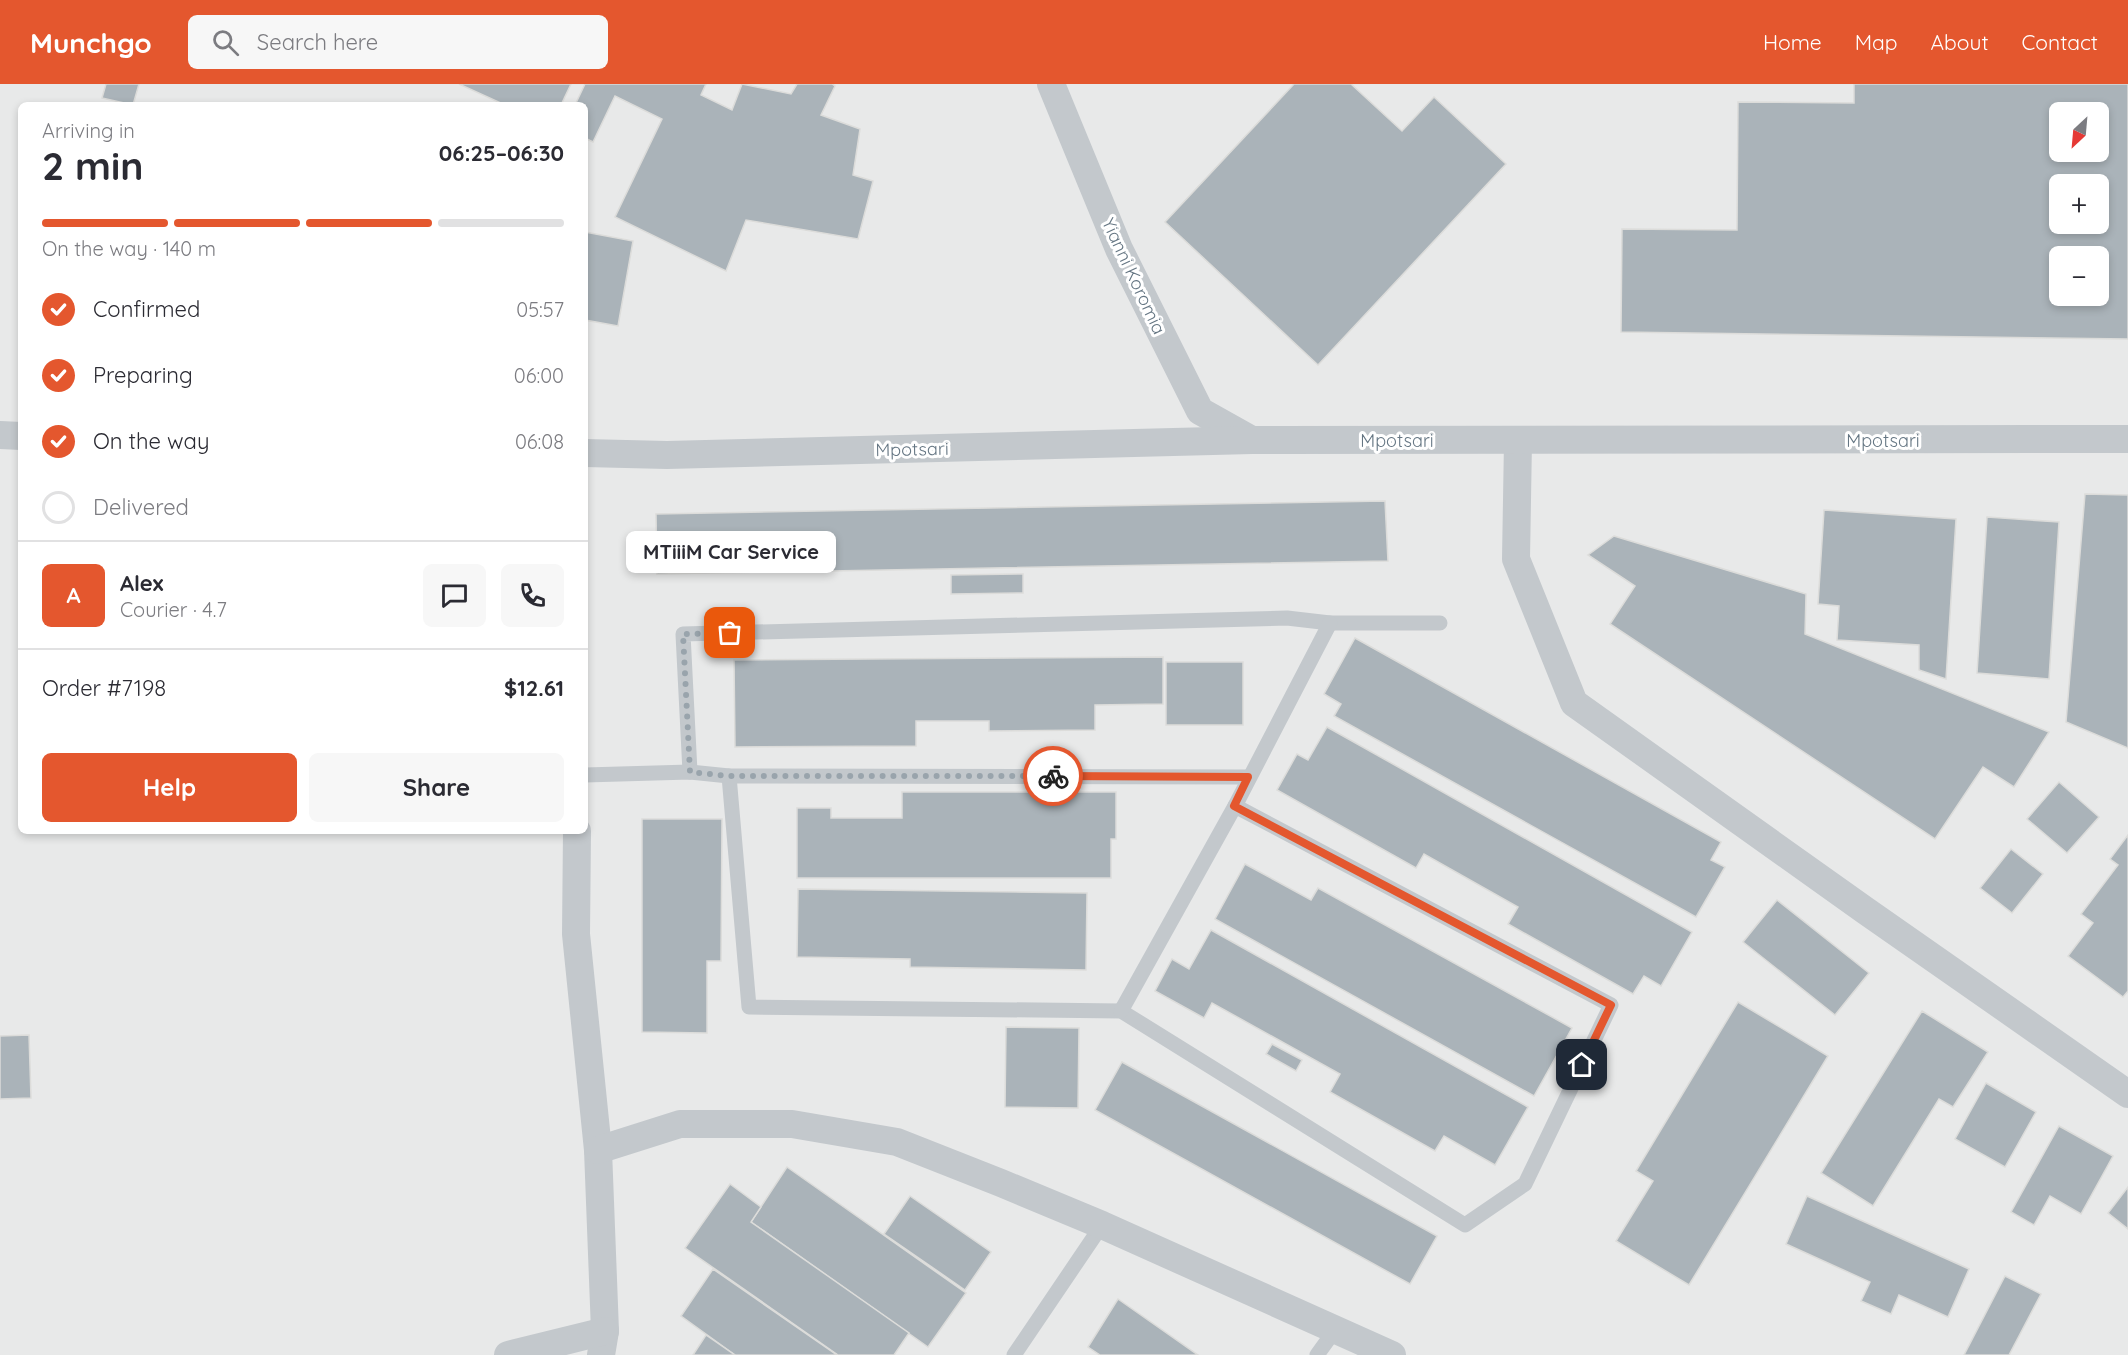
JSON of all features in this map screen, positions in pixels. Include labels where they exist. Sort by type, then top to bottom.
[{"type":"street","name":"Yianni Koromia","points":[[1051,84],[1119,249],[1200,411],[1252,440]]},
{"type":"street","points":[[0,435],[18,436]]},
{"type":"street","name":"Mpotsari","points":[[588,453],[667,455],[1252,440],[2128,439]]},
{"type":"street","points":[[1518,441],[1516,560],[1574,703],[2128,1094]]},
{"type":"street","points":[[508,1355],[603,1343],[598,1150],[576,934],[577,834]]},
{"type":"street","points":[[598,1150],[680,1124],[792,1125],[897,1142],[1102,1226],[1392,1355]]},
{"type":"lane","points":[[690,772],[683,634],[1287,618],[1330,623],[1440,623]]},
{"type":"lane","points":[[1121,1011],[1234,806],[1330,623]]},
{"type":"lane","points":[[588,776],[690,772],[729,776],[1248,777]]},
{"type":"lane","points":[[729,776],[749,1007],[1121,1011],[1465,1225],[1525,1184],[1611,1005],[1234,806]]},
{"type":"lane","points":[[1014,1355],[1102,1226]]},
{"type":"lane","points":[[1317,1355],[1335,1330]]},
{"type":"shaded area","points":[[0,84],[2128,84],[2128,1355],[0,1355]]},
{"type":"building","points":[[106,84],[139,84],[134,102],[102,98]]},
{"type":"building","points":[[459,84],[571,84],[562,102],[498,102]]},
{"type":"building","points":[[585,84],[706,84],[701,95],[732,110],[742,84],[791,94],[797,84],[832,84],[835,86],[821,115],[860,129],[853,175],[873,181],[858,239],[746,220],[726,271],[615,217],[662,119],[615,96],[593,142],[588,140],[588,102],[576,102]]},
{"type":"building","points":[[1294,84],[1351,84],[1402,131],[1434,97],[1506,164],[1318,365],[1165,222]]},
{"type":"building","points":[[1854,84],[2128,84],[2128,339],[1621,332],[1622,229],[1737,230],[1738,102],[1854,103]]},
{"type":"building","points":[[588,233],[633,241],[618,326],[588,321]]},
{"type":"building","points":[[2085,494],[2128,495],[2128,748],[2066,722]]},
{"type":"building","points":[[1385,501],[1388,561],[657,574],[656,514]]},
{"type":"building","points":[[1824,510],[1956,519],[1946,679],[1919,670],[1919,645],[1837,640],[1839,606],[1818,604]]},
{"type":"building","points":[[1987,517],[2059,522],[2049,679],[1977,673]]},
{"type":"building","points":[[1614,536],[1806,594],[1805,634],[2049,732],[2014,787],[1983,767],[1935,839],[1610,624],[1635,586],[1588,555]]},
{"type":"building","points":[[1023,574],[1023,593],[951,594],[951,575]]},
{"type":"building","points":[[1355,638],[1721,842],[1711,860],[1725,867],[1696,917],[1334,716],[1341,704],[1324,694]]},
{"type":"building","points":[[1163,657],[1163,704],[1095,705],[1095,730],[989,731],[989,721],[916,721],[916,746],[735,747],[734,660]]},
{"type":"building","points":[[1166,662],[1243,662],[1243,725],[1166,725]]},
{"type":"building","points":[[1327,727],[1692,932],[1661,986],[1644,976],[1633,994],[1508,924],[1518,907],[1424,854],[1416,868],[1277,790],[1297,754],[1308,760]]},
{"type":"building","points":[[2059,782],[2099,817],[2067,853],[2027,819]]},
{"type":"building","points":[[902,792],[1116,792],[1116,839],[1111,839],[1111,878],[797,878],[797,808],[831,808],[831,818],[902,818]]},
{"type":"building","points":[[642,819],[722,819],[721,961],[707,961],[707,1033],[642,1032]]},
{"type":"building","points":[[2128,835],[2128,991],[2123,997],[2068,956],[2093,923],[2081,914],[2118,865],[2110,859]]},
{"type":"building","points":[[2011,849],[2043,874],[2012,913],[1980,888]]},
{"type":"building","points":[[1245,864],[1311,900],[1318,888],[1572,1028],[1534,1096],[1215,919]]},
{"type":"building","points":[[798,889],[1087,893],[1086,970],[910,967],[910,959],[797,957]]},
{"type":"building","points":[[1777,900],[1869,973],[1835,1015],[1743,942]]},
{"type":"building","points":[[1211,930],[1528,1107],[1495,1165],[1444,1136],[1435,1151],[1330,1092],[1340,1074],[1212,1003],[1204,1018],[1155,991],[1172,959],[1189,969]]},
{"type":"building","points":[[1738,1002],[1828,1056],[1689,1285],[1616,1241],[1653,1181],[1636,1171]]},
{"type":"building","points":[[1922,1011],[1988,1052],[1953,1107],[1939,1099],[1873,1206],[1821,1173]]},
{"type":"building","points":[[1006,1027],[1079,1028],[1078,1108],[1005,1107]]},
{"type":"building","points":[[29,1035],[31,1098],[0,1099],[0,1036]]},
{"type":"building","points":[[1272,1044],[1302,1060],[1296,1071],[1266,1054]]},
{"type":"building","points":[[1122,1062],[1437,1236],[1410,1284],[1095,1110]]},
{"type":"building","points":[[1986,1083],[2036,1112],[2005,1167],[1955,1139]]},
{"type":"building","points":[[2059,1126],[2113,1156],[2081,1214],[2050,1196],[2034,1225],[2011,1212]]},
{"type":"building","points":[[787,1167],[966,1293],[928,1347],[751,1222]]},
{"type":"building","points":[[730,1184],[761,1207],[751,1222],[909,1333],[894,1355],[838,1355],[685,1248]]},
{"type":"building","points":[[2128,1187],[2128,1229],[2108,1213]]},
{"type":"building","points":[[910,1196],[991,1252],[965,1290],[884,1234]]},
{"type":"building","points":[[1807,1196],[1969,1269],[1948,1317],[1899,1295],[1891,1314],[1861,1301],[1870,1282],[1786,1244]]},
{"type":"building","points":[[713,1269],[837,1355],[735,1355],[681,1316]]},
{"type":"building","points":[[2005,1276],[2041,1294],[2009,1355],[1964,1355]]},
{"type":"building","points":[[1118,1299],[1198,1355],[1100,1355],[1088,1347]]},
{"type":"building","points":[[706,1335],[735,1355],[693,1355]]},
{"type":"way so far","points":[[730,633],[683,634],[690,772],[729,776],[1053,776]]},
{"type":"place","name":"MTiiiM Car Service","points":[[730,633]]},
{"type":"route","points":[[1053,776],[1248,777],[1234,806],[1611,1005],[1582,1065]]}]
